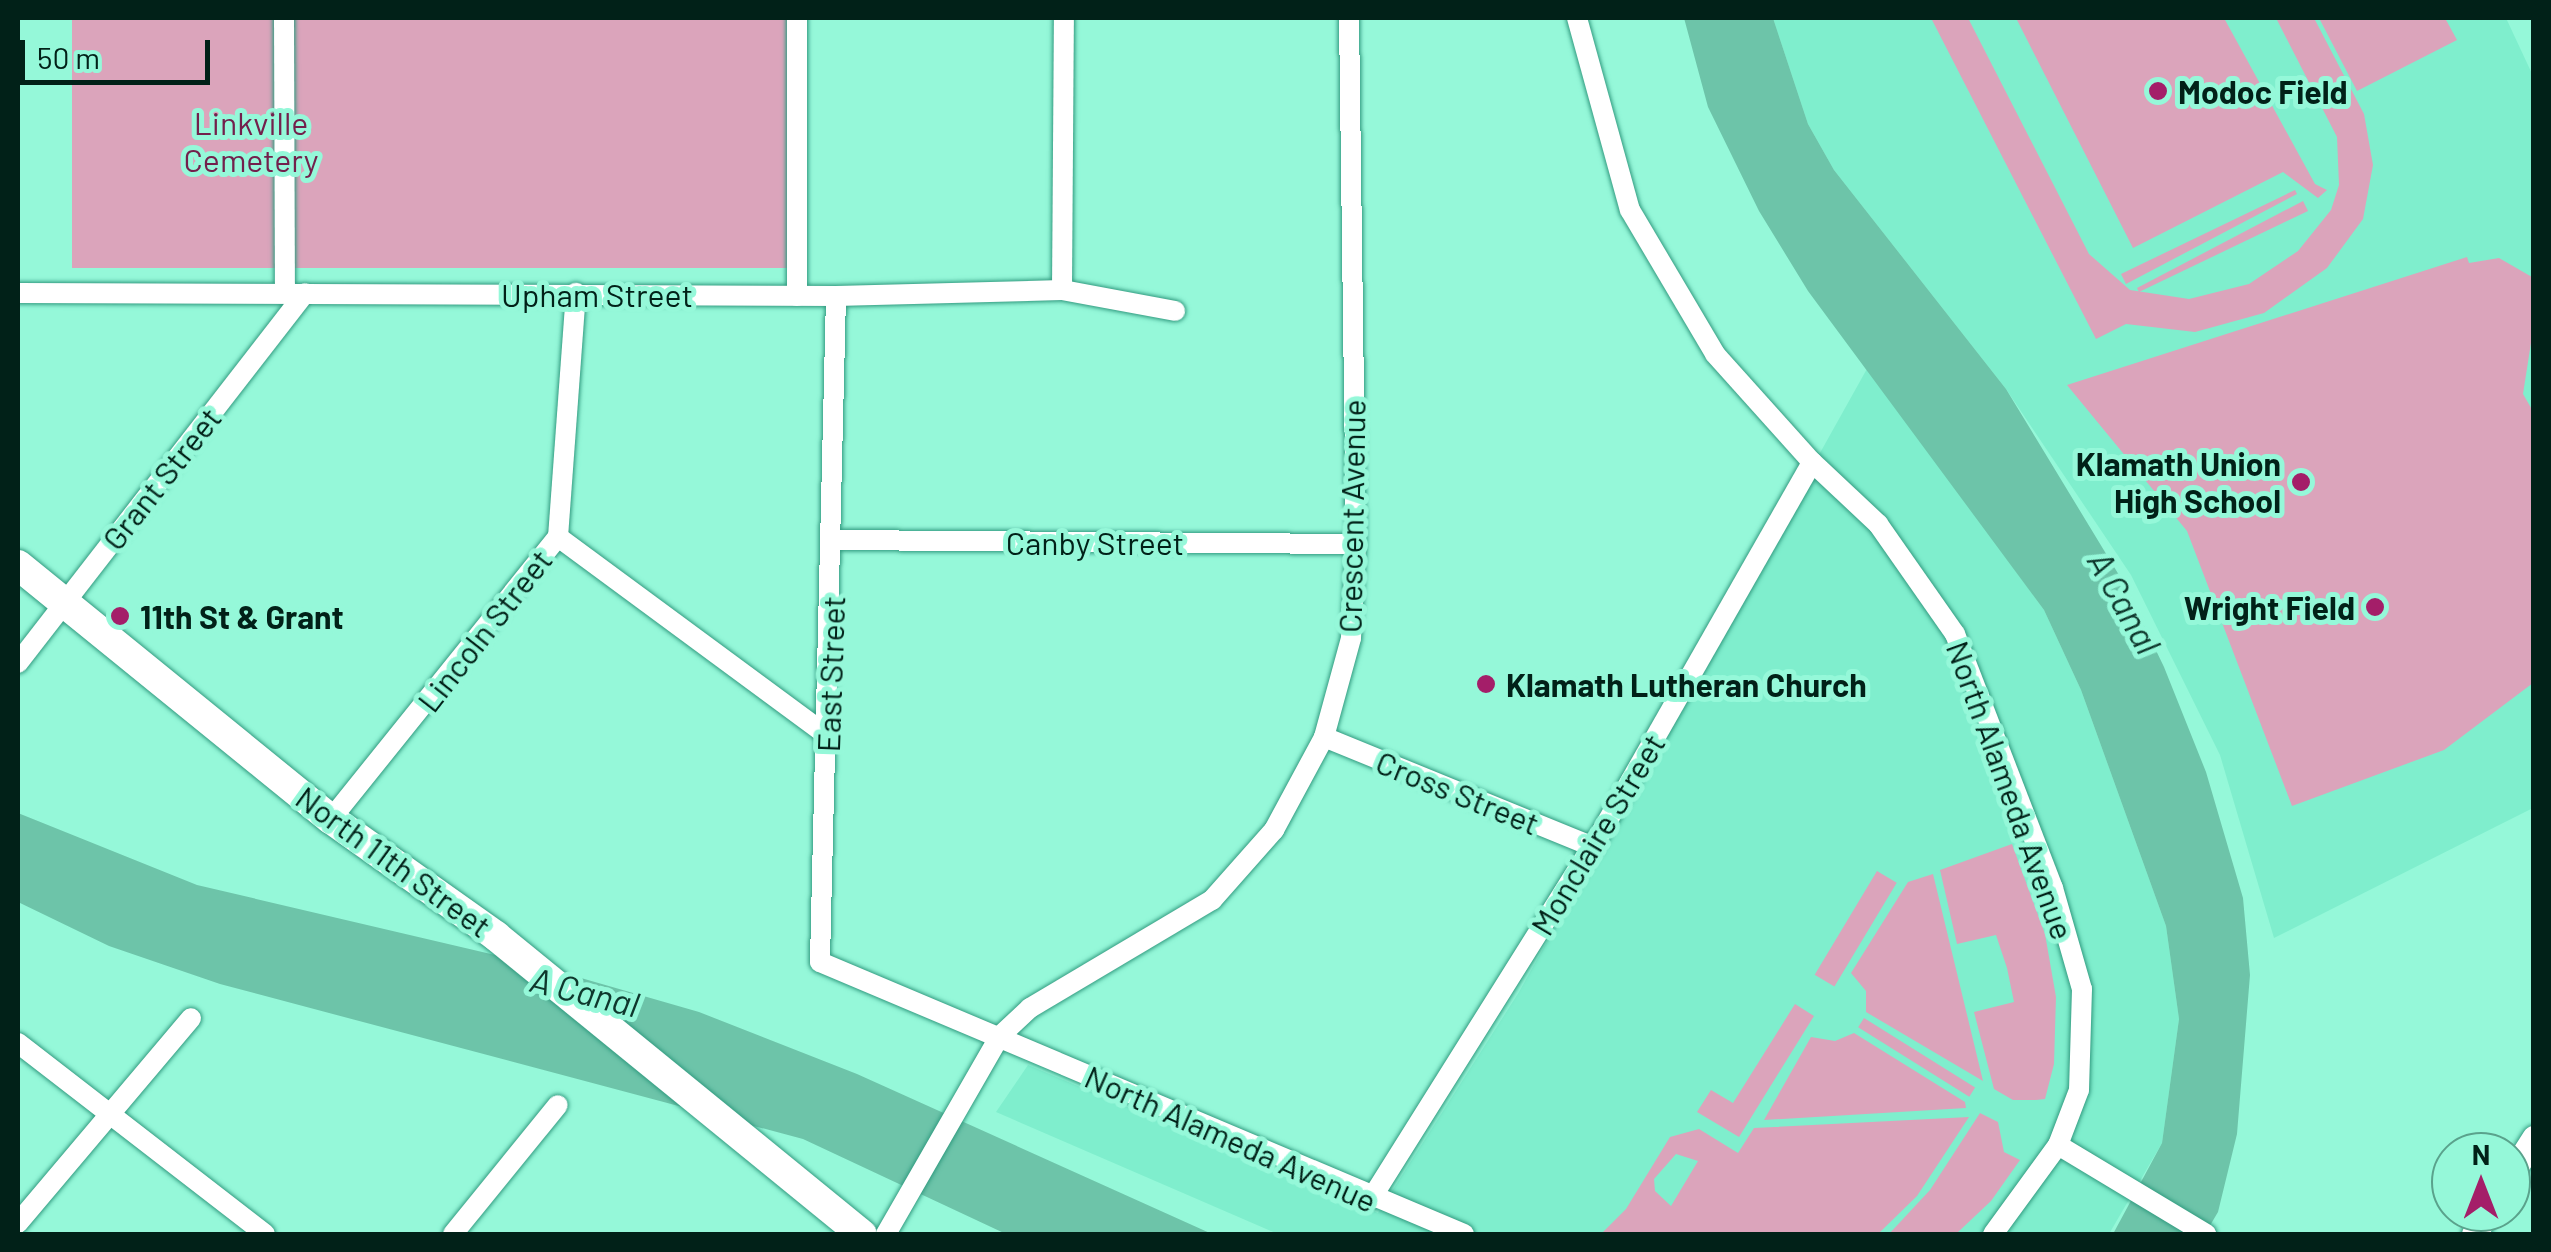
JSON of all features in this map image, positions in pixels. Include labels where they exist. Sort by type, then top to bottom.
[{"type":"main road","name":"North 11th Street","points":[[18,565],[331,819],[496,936],[862,1234]]},
{"type":"street","points":[[284,18],[295,293]]},
{"type":"street","points":[[797,18],[797,296]]},
{"type":"street","points":[[1062,290],[1064,18]]},
{"type":"street","name":"Crescent Avenue","points":[[886,1234],[974,1074],[1000,1036],[1030,1008],[1212,900],[1274,830],[1324,737],[1351,638],[1356,544],[1349,18]]},
{"type":"street","name":"North Alameda Avenue","points":[[1577,18],[1630,210],[1714,354],[1812,462],[1878,524],[1956,634],[2046,870],[2082,989],[2080,1090],[2058,1145],[1993,1234]]},
{"type":"street","name":"Upham Street","points":[[18,292],[836,296],[1062,290],[1175,310]]},
{"type":"street","name":"Grant Street","points":[[18,663],[295,293]]},
{"type":"street","name":"Lincoln Street","points":[[331,819],[558,537],[576,293]]},
{"type":"street","name":"East Street","points":[[836,296],[834,540],[820,962],[1000,1036]]},
{"type":"street","name":"Monclaire Street","points":[[1371,1199],[1593,846],[1812,462]]},
{"type":"street","points":[[558,537],[828,736]]},
{"type":"street","name":"Canby Street","points":[[834,540],[1356,544]]},
{"type":"street","name":"Cross Street","points":[[1324,737],[1593,846]]},
{"type":"street","points":[[18,1222],[106,1111],[191,1018]]},
{"type":"street","name":"North Alameda Avenue","points":[[1000,1036],[1371,1199],[1464,1234]]},
{"type":"street","points":[[18,1043],[265,1234]]},
{"type":"street","points":[[452,1234],[558,1105]]},
{"type":"street","points":[[2058,1145],[2206,1234]]},
{"type":"shaded area","name":"Klamath Union High School","points":[[1773,18],[2506,18],[2534,78],[2533,808],[2274,938],[2220,755],[2131,575],[2006,389],[1834,170],[1808,124]]},
{"type":"shaded area","name":"Klamath Union High School","points":[[1868,367],[2044,610],[2081,690],[2166,926],[2179,1019],[2162,1143],[2109,1234],[1278,1234],[996,1112],[1028,1065],[1378,1213],[1519,992]]},
{"type":"green space","name":"Linkville Cemetery","points":[[72,18],[806,18],[806,268],[72,268]]},
{"type":"green space","points":[[1931,18],[1968,18],[2089,254],[2130,290],[2189,299],[2249,284],[2298,251],[2331,210],[2339,185],[2337,137],[2276,18],[2314,18],[2364,114],[2373,165],[2363,219],[2327,268],[2264,313],[2195,332],[2126,324],[2096,339]]},
{"type":"green space","name":"Modoc Field","points":[[2016,18],[2224,18],[2315,184],[2327,190],[2318,198],[2283,172],[2133,248]]},
{"type":"green space","points":[[2319,18],[2445,18],[2457,40],[2357,91]]},
{"type":"green space","points":[[2295,190],[2297,194],[2126,284],[2121,274]]},
{"type":"green space","points":[[2303,201],[2308,211],[2139,292],[2137,288]]},
{"type":"green space","name":"Wright Field","points":[[2467,257],[2469,263],[2499,258],[2532,277],[2533,330],[2523,394],[2534,413],[2533,683],[2444,750],[2292,806],[2187,531],[2067,385]]},
{"type":"green space","points":[[2012,844],[2045,934],[2056,997],[2054,1064],[2045,1099],[2013,1100],[1994,1089],[1974,1012],[2014,1002],[2007,968],[1996,935],[1957,944],[1940,870]]},
{"type":"green space","points":[[1877,871],[1897,883],[1834,987],[1815,975]]},
{"type":"green space","points":[[1933,874],[1983,1081],[1866,1012],[1866,991],[1851,973],[1908,882]]},
{"type":"green space","points":[[1795,1004],[1814,1016],[1739,1137],[1697,1112],[1711,1090],[1733,1103]]},
{"type":"green space","points":[[1864,1018],[1975,1087],[1969,1097],[1858,1027]]},
{"type":"green space","points":[[1854,1033],[1965,1102],[1966,1108],[1764,1120],[1811,1037],[1835,1041]]},
{"type":"green space","points":[[1980,1113],[1998,1122],[2004,1152],[2020,1160],[1991,1201],[1956,1234],[1889,1234],[1930,1190]]},
{"type":"green space","points":[[1969,1117],[1917,1196],[1878,1234],[1601,1234],[1626,1209],[1670,1137],[1699,1129],[1738,1153],[1754,1128]],"holes":[[[1676,1154],[1698,1161],[1671,1206],[1655,1191],[1654,1179]]]},
{"type":"water","name":"A Canal","points":[[1684,18],[1773,18],[1808,124],[1834,170],[2006,389],[2122,580],[2164,667],[2206,772],[2243,898],[2250,975],[2237,1134],[2218,1212],[2205,1234],[2113,1234],[2162,1143],[2179,1019],[2166,926],[2081,690],[2044,610],[1808,291],[1759,211],[1708,107]]},
{"type":"water","name":"A Canal","points":[[18,813],[197,885],[529,963],[699,1012],[857,1074],[1212,1234],[1006,1234],[803,1139],[220,984],[109,946],[18,902]]},
{"type":"place","name":"Modoc Field","points":[[2158,91]]},
{"type":"place","name":"Klamath Union High School","points":[[2301,482]]},
{"type":"place","name":"Wright Field","points":[[2375,607]]},
{"type":"place","name":"11th St & Grant","points":[[120,616]]},
{"type":"place","name":"Klamath Lutheran Church","points":[[1486,684]]}]
